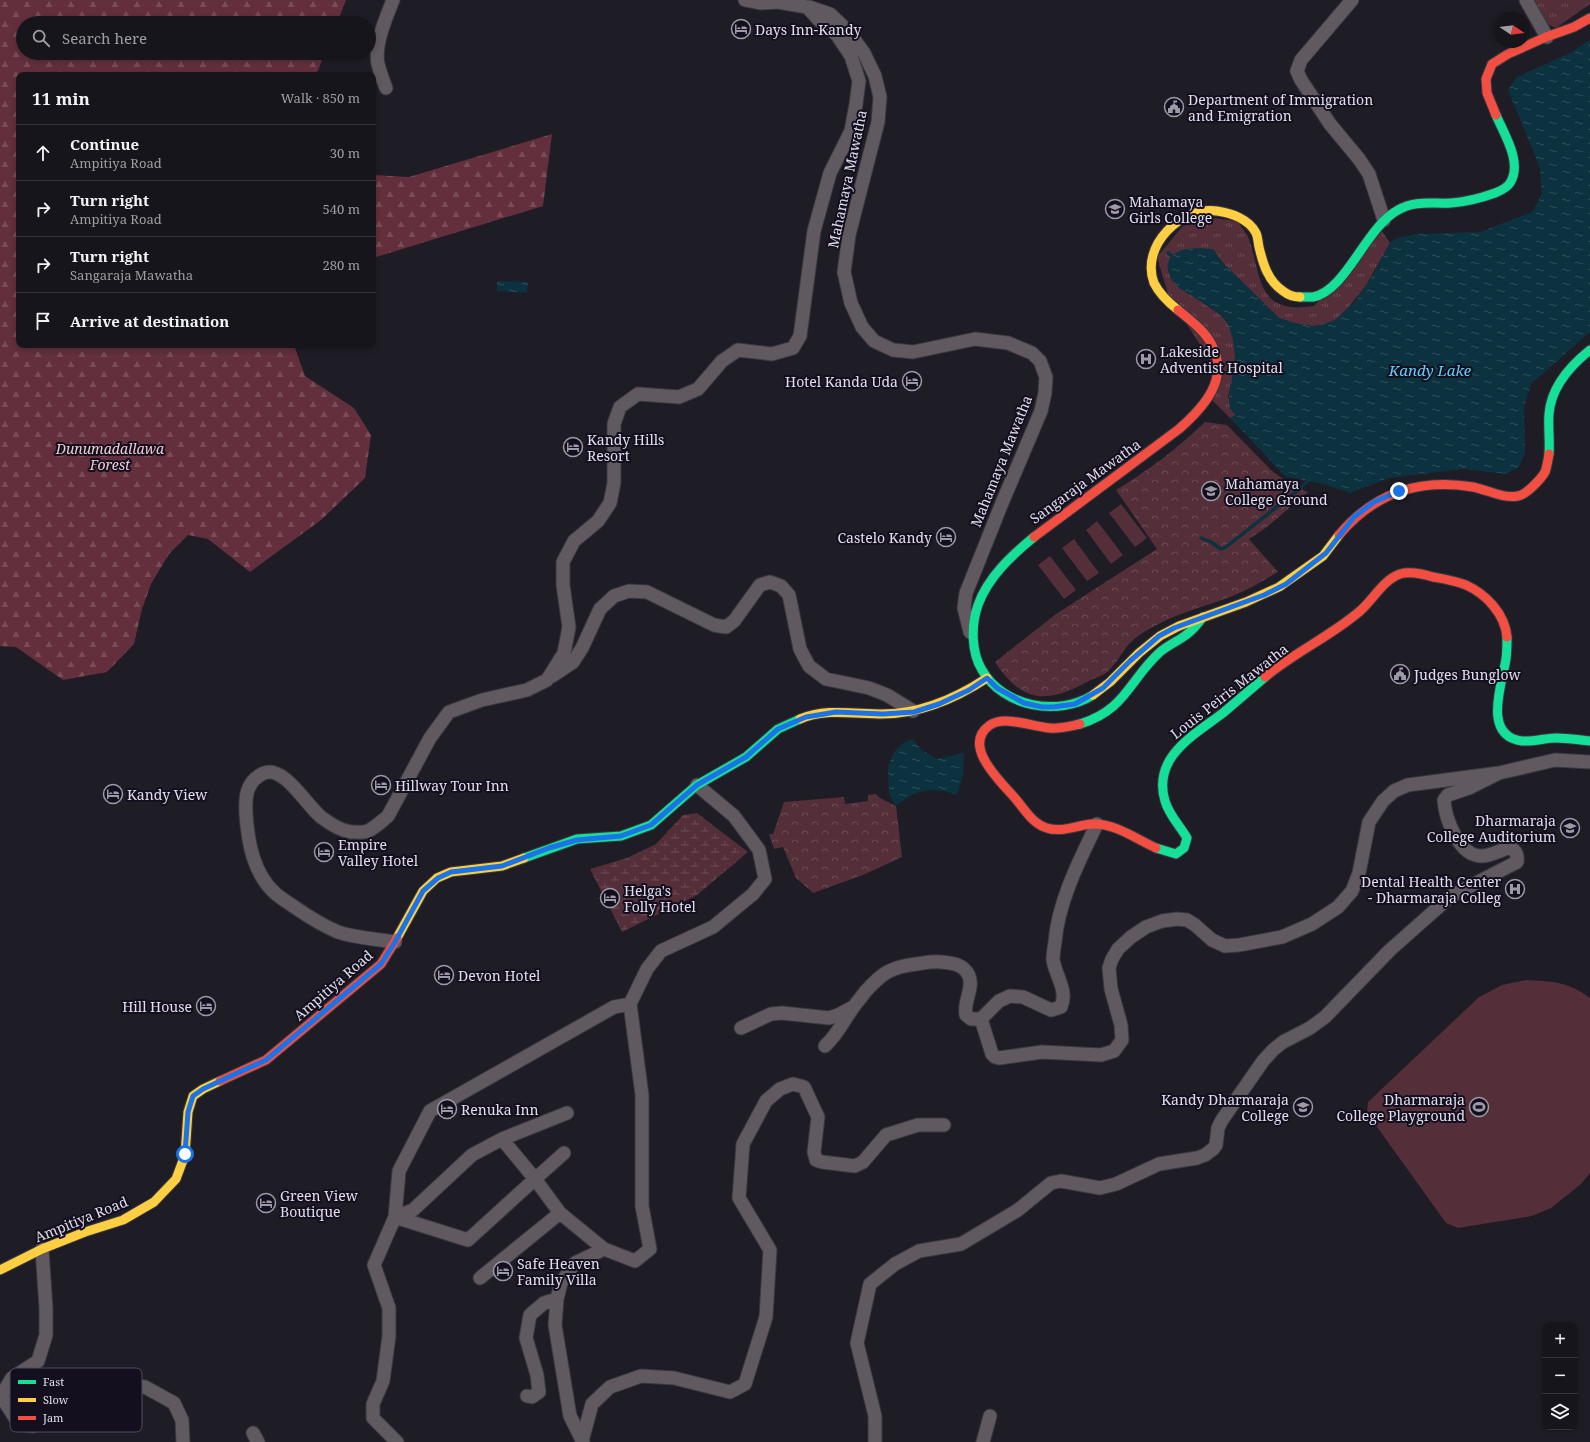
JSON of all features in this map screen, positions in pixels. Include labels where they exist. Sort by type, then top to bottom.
[{"type":"main road","name":"Sangaraja Mawatha","points":[[1590,18],[1580,25],[1547,37],[1497,60],[1489,68],[1486,79],[1487,92],[1514,163],[1514,176],[1510,184],[1502,191],[1462,202],[1418,203],[1395,211],[1371,233],[1350,267],[1323,293],[1306,299],[1283,292],[1272,281],[1265,265],[1256,233],[1248,222],[1241,218],[1216,211],[1196,212],[1179,220],[1165,233],[1153,255],[1151,266],[1152,278],[1163,298],[1194,323],[1212,345],[1218,361],[1217,377],[1208,399],[1199,412],[1179,429],[1035,536],[998,573],[984,593],[975,616],[974,643],[976,658],[980,667],[987,678],[997,688],[1024,703],[1042,707],[1075,704],[1103,688],[1130,661],[1159,636],[1174,628],[1247,602],[1286,584],[1326,553],[1354,517],[1374,502],[1399,491],[1416,486],[1435,484],[1474,488],[1511,497],[1523,495],[1545,472],[1549,450],[1548,418],[1553,395],[1561,380],[1575,361],[1590,350]]},
{"type":"main road","name":"Louis Peiris Mawatha","points":[[1203,617],[1191,631],[1161,651],[1119,701],[1107,711],[1094,718],[1057,728],[1002,721],[990,725],[982,734],[980,742],[981,753],[989,768],[1033,819],[1042,827],[1056,830],[1081,824],[1113,826],[1164,853],[1176,854],[1184,848],[1187,838],[1182,828],[1166,807],[1163,794],[1164,772],[1170,756],[1190,737],[1223,713],[1276,668],[1346,622],[1363,609],[1387,584],[1399,575],[1414,573],[1465,584],[1478,591],[1488,600],[1500,615],[1508,636],[1503,675],[1496,711],[1500,727],[1504,733],[1511,738],[1527,742],[1554,738],[1590,741]]},
{"type":"main road","name":"Ampitiya Road","points":[[0,1270],[42,1249],[85,1232],[123,1220],[154,1202],[176,1179],[185,1154],[188,1112],[193,1096],[203,1089],[266,1060],[381,964],[423,891],[438,878],[451,872],[502,866],[549,848],[577,840],[621,836],[651,825],[697,785],[746,757],[778,729],[806,717],[836,712],[883,714],[914,712],[939,704],[969,690],[987,678]]},
{"type":"street","points":[[386,88],[378,62],[378,47],[385,20],[393,0]]},
{"type":"street","name":"Mahamaya Mawatha","points":[[745,0],[760,2],[777,1],[807,6],[830,14],[848,31],[864,53],[876,76],[880,97],[878,122],[849,235],[844,272],[851,303],[862,327],[874,341],[893,350],[913,352],[975,339],[1008,343],[1032,353],[1040,361],[1046,377],[1042,411],[1002,503],[966,593],[964,608],[966,621],[974,643]]},
{"type":"street","points":[[1352,0],[1301,60],[1297,71],[1301,80],[1330,124],[1359,159],[1369,174],[1384,220]]},
{"type":"street","points":[[1526,0],[1547,37]]},
{"type":"street","points":[[547,680],[564,653],[569,627],[563,585],[563,562],[574,541],[598,521],[610,503],[614,483],[614,424],[620,407],[638,394],[679,397],[698,389],[722,361],[738,350],[772,354],[793,348],[800,336],[814,231],[830,173],[851,130],[859,81],[851,56],[840,40],[807,6]]},
{"type":"street","points":[[395,942],[339,932],[304,914],[276,894],[262,877],[254,859],[248,839],[246,796],[248,786],[256,777],[266,772],[277,773],[285,778],[320,816],[330,823],[342,830],[357,833],[368,831],[388,816],[430,738],[449,712],[482,700],[527,690],[547,680],[573,662],[582,648],[600,609],[614,596],[629,591],[647,592],[714,626],[726,627],[734,621],[760,585],[770,582],[781,586],[789,595],[800,649],[809,666],[826,679],[869,688],[887,695],[914,712]]},
{"type":"street","points":[[981,1020],[992,1054],[999,1058],[1042,1052],[1101,1055],[1114,1051],[1122,1040],[1121,1025],[1111,989],[1109,968],[1118,949],[1146,927],[1162,921],[1177,919],[1187,920],[1212,940],[1225,946],[1239,946],[1282,938],[1312,924],[1338,907],[1352,891],[1359,872],[1369,822],[1383,801],[1394,791],[1408,785],[1499,773],[1555,760],[1590,762]]},
{"type":"street","points":[[875,1442],[875,1416],[857,1343],[870,1284],[895,1264],[919,1252],[946,1245],[961,1244],[1018,1210],[1051,1183],[1061,1181],[1100,1188],[1116,1184],[1160,1164],[1197,1158],[1205,1155],[1213,1149],[1216,1144],[1218,1128],[1222,1120],[1263,1061],[1273,1050],[1283,1042],[1310,1028],[1326,1017],[1390,950],[1450,896],[1517,862],[1518,858],[1515,850],[1512,848],[1481,856],[1470,853],[1461,846],[1456,839],[1444,807],[1444,800],[1448,795],[1469,788],[1499,773]]},
{"type":"street","points":[[502,1139],[535,1179],[560,1213],[604,1249],[635,1261],[650,1249],[642,1206],[642,1095],[630,1004],[647,969],[661,951],[714,926],[753,894],[765,878],[759,850],[734,816],[697,785]]},
{"type":"street","points":[[981,1020],[999,1001],[1010,996],[1023,997],[1051,1010],[1061,1007],[1064,1000],[1064,994],[1053,960],[1059,919],[1074,873],[1097,824]]},
{"type":"street","points":[[825,1046],[841,1027],[853,1007],[877,978],[891,969],[906,965],[937,961],[954,963],[962,967],[968,975],[971,984],[964,1007],[966,1015],[972,1019],[981,1020]]},
{"type":"street","points":[[397,1442],[373,1418],[373,1404],[383,1381],[389,1336],[389,1308],[374,1265],[395,1217],[399,1171],[430,1111],[614,1007],[630,1004]]},
{"type":"street","points":[[741,1028],[771,1014],[829,1018],[853,1007]]},
{"type":"street","points":[[583,1441],[592,1404],[610,1387],[641,1376],[674,1378],[730,1392],[746,1384],[766,1317],[770,1250],[739,1198],[743,1144],[766,1101],[780,1089],[793,1084],[804,1087],[818,1117],[814,1152],[816,1160],[822,1162],[855,1166],[863,1162],[886,1135],[918,1125],[944,1125]]},
{"type":"street","points":[[395,1217],[413,1210],[472,1155],[502,1139],[567,1113]]},
{"type":"street","points":[[395,1217],[468,1240],[564,1153]]},
{"type":"street","points":[[480,1278],[560,1213]]},
{"type":"street","points":[[27,1368],[38,1361],[46,1335],[46,1308],[42,1249]]},
{"type":"street","points":[[583,1441],[570,1416],[556,1325],[557,1299],[561,1283],[574,1263],[604,1249]]},
{"type":"street","points":[[528,1396],[532,1397],[539,1392],[537,1375],[526,1338],[530,1315],[544,1303],[557,1299]]},
{"type":"street","points":[[10,1381],[1,1396],[10,1410]]},
{"type":"street","points":[[142,1387],[174,1403],[182,1420],[183,1442]]},
{"type":"street","points":[[983,1442],[990,1416]]},
{"type":"green space","name":"Dunumadallawa Forest","points":[[0,0],[346,0],[340,16],[16,16],[16,60],[322,60],[317,72],[16,72],[16,348],[295,348],[305,376],[354,408],[371,435],[365,478],[321,520],[250,572],[208,539],[188,535],[169,554],[151,584],[142,609],[134,644],[107,672],[63,680],[16,647],[0,646]]},
{"type":"green space","points":[[1532,0],[1590,0],[1590,4],[1556,28],[1549,25]]},
{"type":"green space","points":[[552,134],[543,206],[376,257],[376,175],[409,177]]},
{"type":"green space","points":[[1204,217],[1237,221],[1249,239],[1260,280],[1265,291],[1272,299],[1282,305],[1295,307],[1314,306],[1382,231],[1390,243],[1365,287],[1346,310],[1335,320],[1322,325],[1312,326],[1294,323],[1279,318],[1223,263],[1213,249],[1174,255],[1169,260],[1193,294],[1200,301],[1218,313],[1229,325],[1234,342],[1235,361],[1228,397],[1237,415],[1230,418],[1212,400],[1222,380],[1168,294],[1157,257],[1182,227]]},
{"type":"green space","points":[[1205,422],[1227,425],[1271,470],[1292,486],[1308,492],[1267,527],[1249,539],[1278,572],[1241,593],[1182,614],[1139,635],[1129,644],[1106,673],[1073,689],[1060,694],[1036,696],[1015,686],[1005,676],[995,662],[1056,614],[1157,549],[1116,490],[1163,458]]},
{"type":"green space","points":[[1121,504],[1147,538],[1135,547],[1109,513]]},
{"type":"green space","points":[[1097,521],[1123,555],[1111,564],[1086,530]]},
{"type":"green space","points":[[1074,539],[1099,573],[1087,581],[1062,548]]},
{"type":"green space","points":[[1050,556],[1076,590],[1064,599],[1038,565]]},
{"type":"green space","points":[[876,794],[880,798],[896,806],[902,857],[863,875],[813,893],[796,878],[783,847],[774,849],[769,834],[773,834],[784,802],[844,797],[845,804],[868,801],[868,795]]},
{"type":"green space","points":[[697,813],[748,852],[697,895],[622,932],[590,869],[627,858],[656,844],[683,815]]},
{"type":"green space","name":"Dharmaraja College Playground","points":[[1526,980],[1560,983],[1575,989],[1590,998],[1590,1173],[1581,1184],[1551,1208],[1532,1216],[1458,1228],[1446,1223],[1367,1113],[1368,1102],[1479,997],[1502,985]]},
{"type":"water","name":"Kandy Lake","points":[[1590,40],[1590,332],[1531,384],[1524,407],[1525,453],[1519,467],[1506,474],[1463,469],[1389,478],[1350,493],[1323,484],[1286,477],[1230,418],[1236,415],[1231,411],[1229,405],[1229,392],[1234,367],[1235,352],[1229,327],[1226,321],[1215,310],[1182,290],[1174,283],[1168,270],[1169,260],[1176,253],[1186,249],[1213,249],[1223,263],[1279,318],[1294,323],[1312,326],[1322,325],[1335,320],[1356,300],[1374,273],[1390,243],[1397,238],[1417,234],[1480,232],[1532,212],[1542,194],[1540,168],[1508,90],[1517,77],[1570,53]]},
{"type":"water","points":[[497,281],[528,282],[527,293],[497,291]]},
{"type":"water","points":[[912,739],[922,750],[937,759],[964,753],[963,775],[957,795],[949,792],[933,790],[925,791],[910,796],[896,806],[889,794],[888,767],[894,752],[903,743]]},
{"type":"waterway","points":[[1168,253],[1172,256]]},
{"type":"waterway","points":[[1201,538],[1211,542],[1221,549],[1226,547],[1302,487],[1307,481]]},
{"type":"traffic: fast","points":[[1300,297],[1313,297],[1325,292],[1336,283],[1376,230],[1387,218],[1398,210],[1411,205],[1424,203],[1451,203],[1468,201],[1495,193],[1507,186],[1513,175],[1513,158],[1511,149],[1496,115]]},
{"type":"traffic: fast","points":[[1549,454],[1549,414],[1553,395],[1569,370],[1590,350]]},
{"type":"traffic: fast","points":[[1034,537],[1017,551],[1002,567],[994,576],[982,595],[978,605],[973,630],[974,647],[978,663],[991,683],[1003,693],[1032,705],[1048,707],[1064,706],[1079,702],[1093,695]]},
{"type":"traffic: fast","points":[[1080,724],[1108,711],[1126,693],[1141,673],[1160,652],[1189,633],[1203,617]]},
{"type":"traffic: fast","points":[[1507,637],[1506,659],[1498,708],[1498,719],[1502,730],[1510,737],[1522,741],[1556,738],[1590,741]]},
{"type":"traffic: fast","points":[[1156,848],[1176,854],[1184,848],[1187,838],[1172,816],[1165,801],[1163,785],[1164,772],[1170,760],[1188,739],[1223,713],[1265,677]]},
{"type":"traffic: fast","points":[[524,858],[577,839],[621,836],[651,825],[697,785],[746,757],[778,729],[800,719]]},
{"type":"traffic: slow","points":[[1178,310],[1164,298],[1154,283],[1151,269],[1153,255],[1158,243],[1167,231],[1190,215],[1203,211],[1228,213],[1244,220],[1249,224],[1257,235],[1262,260],[1273,282],[1292,296],[1300,297]]},
{"type":"traffic: slow","points":[[1093,695],[1110,682],[1139,653],[1160,636],[1179,626],[1246,602],[1279,587],[1323,556],[1339,535]]},
{"type":"traffic: slow","points":[[800,719],[820,714],[841,712],[882,714],[924,708],[950,699],[987,678]]},
{"type":"traffic: slow","points":[[397,938],[423,891],[437,878],[451,872],[502,866],[524,858]]},
{"type":"traffic: slow","points":[[0,1270],[42,1249],[85,1232],[123,1220],[154,1202],[176,1179],[185,1155],[188,1112],[193,1096],[203,1089],[220,1081]]},
{"type":"traffic: jam","points":[[1496,115],[1487,93],[1486,79],[1492,64],[1508,54],[1546,37],[1574,27],[1590,18]]},
{"type":"traffic: jam","points":[[1034,537],[1179,429],[1205,402],[1216,381],[1218,370],[1217,358],[1212,345],[1205,335],[1178,310]]},
{"type":"traffic: jam","points":[[1339,535],[1367,509],[1383,499],[1399,492],[1417,487],[1453,485],[1479,488],[1496,494],[1512,497],[1521,495],[1533,486],[1543,475],[1549,454]]},
{"type":"traffic: jam","points":[[1265,677],[1349,620],[1360,611],[1388,581],[1404,573],[1416,573],[1450,580],[1473,589],[1487,599],[1503,620],[1507,637]]},
{"type":"traffic: jam","points":[[1080,724],[1054,728],[1011,721],[996,722],[990,725],[982,733],[980,742],[981,752],[1000,782],[1029,815],[1042,826],[1058,830],[1092,824],[1101,824],[1125,832],[1156,848]]},
{"type":"traffic: jam","points":[[220,1081],[266,1060],[381,964],[397,938]]},
{"type":"place","name":"Days Inn-Kandy","points":[[741,29]]},
{"type":"place","name":"Department of Immigration and Emigration","points":[[1174,107]]},
{"type":"place","name":"Mahamaya Girls College","points":[[1115,209]]},
{"type":"place","name":"Lakeside Adventist Hospital","points":[[1146,359]]},
{"type":"place","name":"Hotel Kanda Uda","points":[[912,381]]},
{"type":"place","name":"Kandy Hills Resort","points":[[573,447]]},
{"type":"place","name":"Mahamaya College Ground","points":[[1211,491]]},
{"type":"place","name":"Castelo Kandy","points":[[946,537]]},
{"type":"place","name":"Judges Bunglow","points":[[1400,674]]},
{"type":"place","name":"Hillway Tour Inn","points":[[381,785]]},
{"type":"place","name":"Kandy View","points":[[113,794]]},
{"type":"place","name":"Dharmaraja College Auditorium","points":[[1570,828]]},
{"type":"place","name":"Empire Valley Hotel","points":[[324,852]]},
{"type":"place","name":"Dental Health Center - Dharmaraja Colleg","points":[[1515,889]]},
{"type":"place","name":"Helga's Folly Hotel","points":[[610,898]]},
{"type":"place","name":"Devon Hotel","points":[[444,975]]},
{"type":"place","name":"Hill House","points":[[206,1006]]},
{"type":"place","name":"Kandy Dharmaraja College","points":[[1303,1107]]},
{"type":"place","name":"Dharmaraja College Playground","points":[[1479,1107]]},
{"type":"place","name":"Renuka Inn","points":[[447,1109]]},
{"type":"place","name":"Green View Boutique","points":[[266,1203]]},
{"type":"place","name":"Safe Heaven Family Villa","points":[[503,1271]]},
{"type":"route","points":[[185,1154],[188,1112],[193,1096],[203,1089],[266,1060],[381,964],[423,891],[438,878],[451,872],[502,866],[549,848],[577,840],[621,836],[651,825],[697,785],[746,757],[778,729],[806,717],[836,712],[883,714],[914,712],[939,704],[969,690],[987,678],[997,688],[1024,703],[1042,707],[1075,704],[1103,688],[1130,661],[1159,636],[1174,628],[1264,595],[1286,584],[1326,553],[1354,517],[1374,502],[1399,491]]}]
